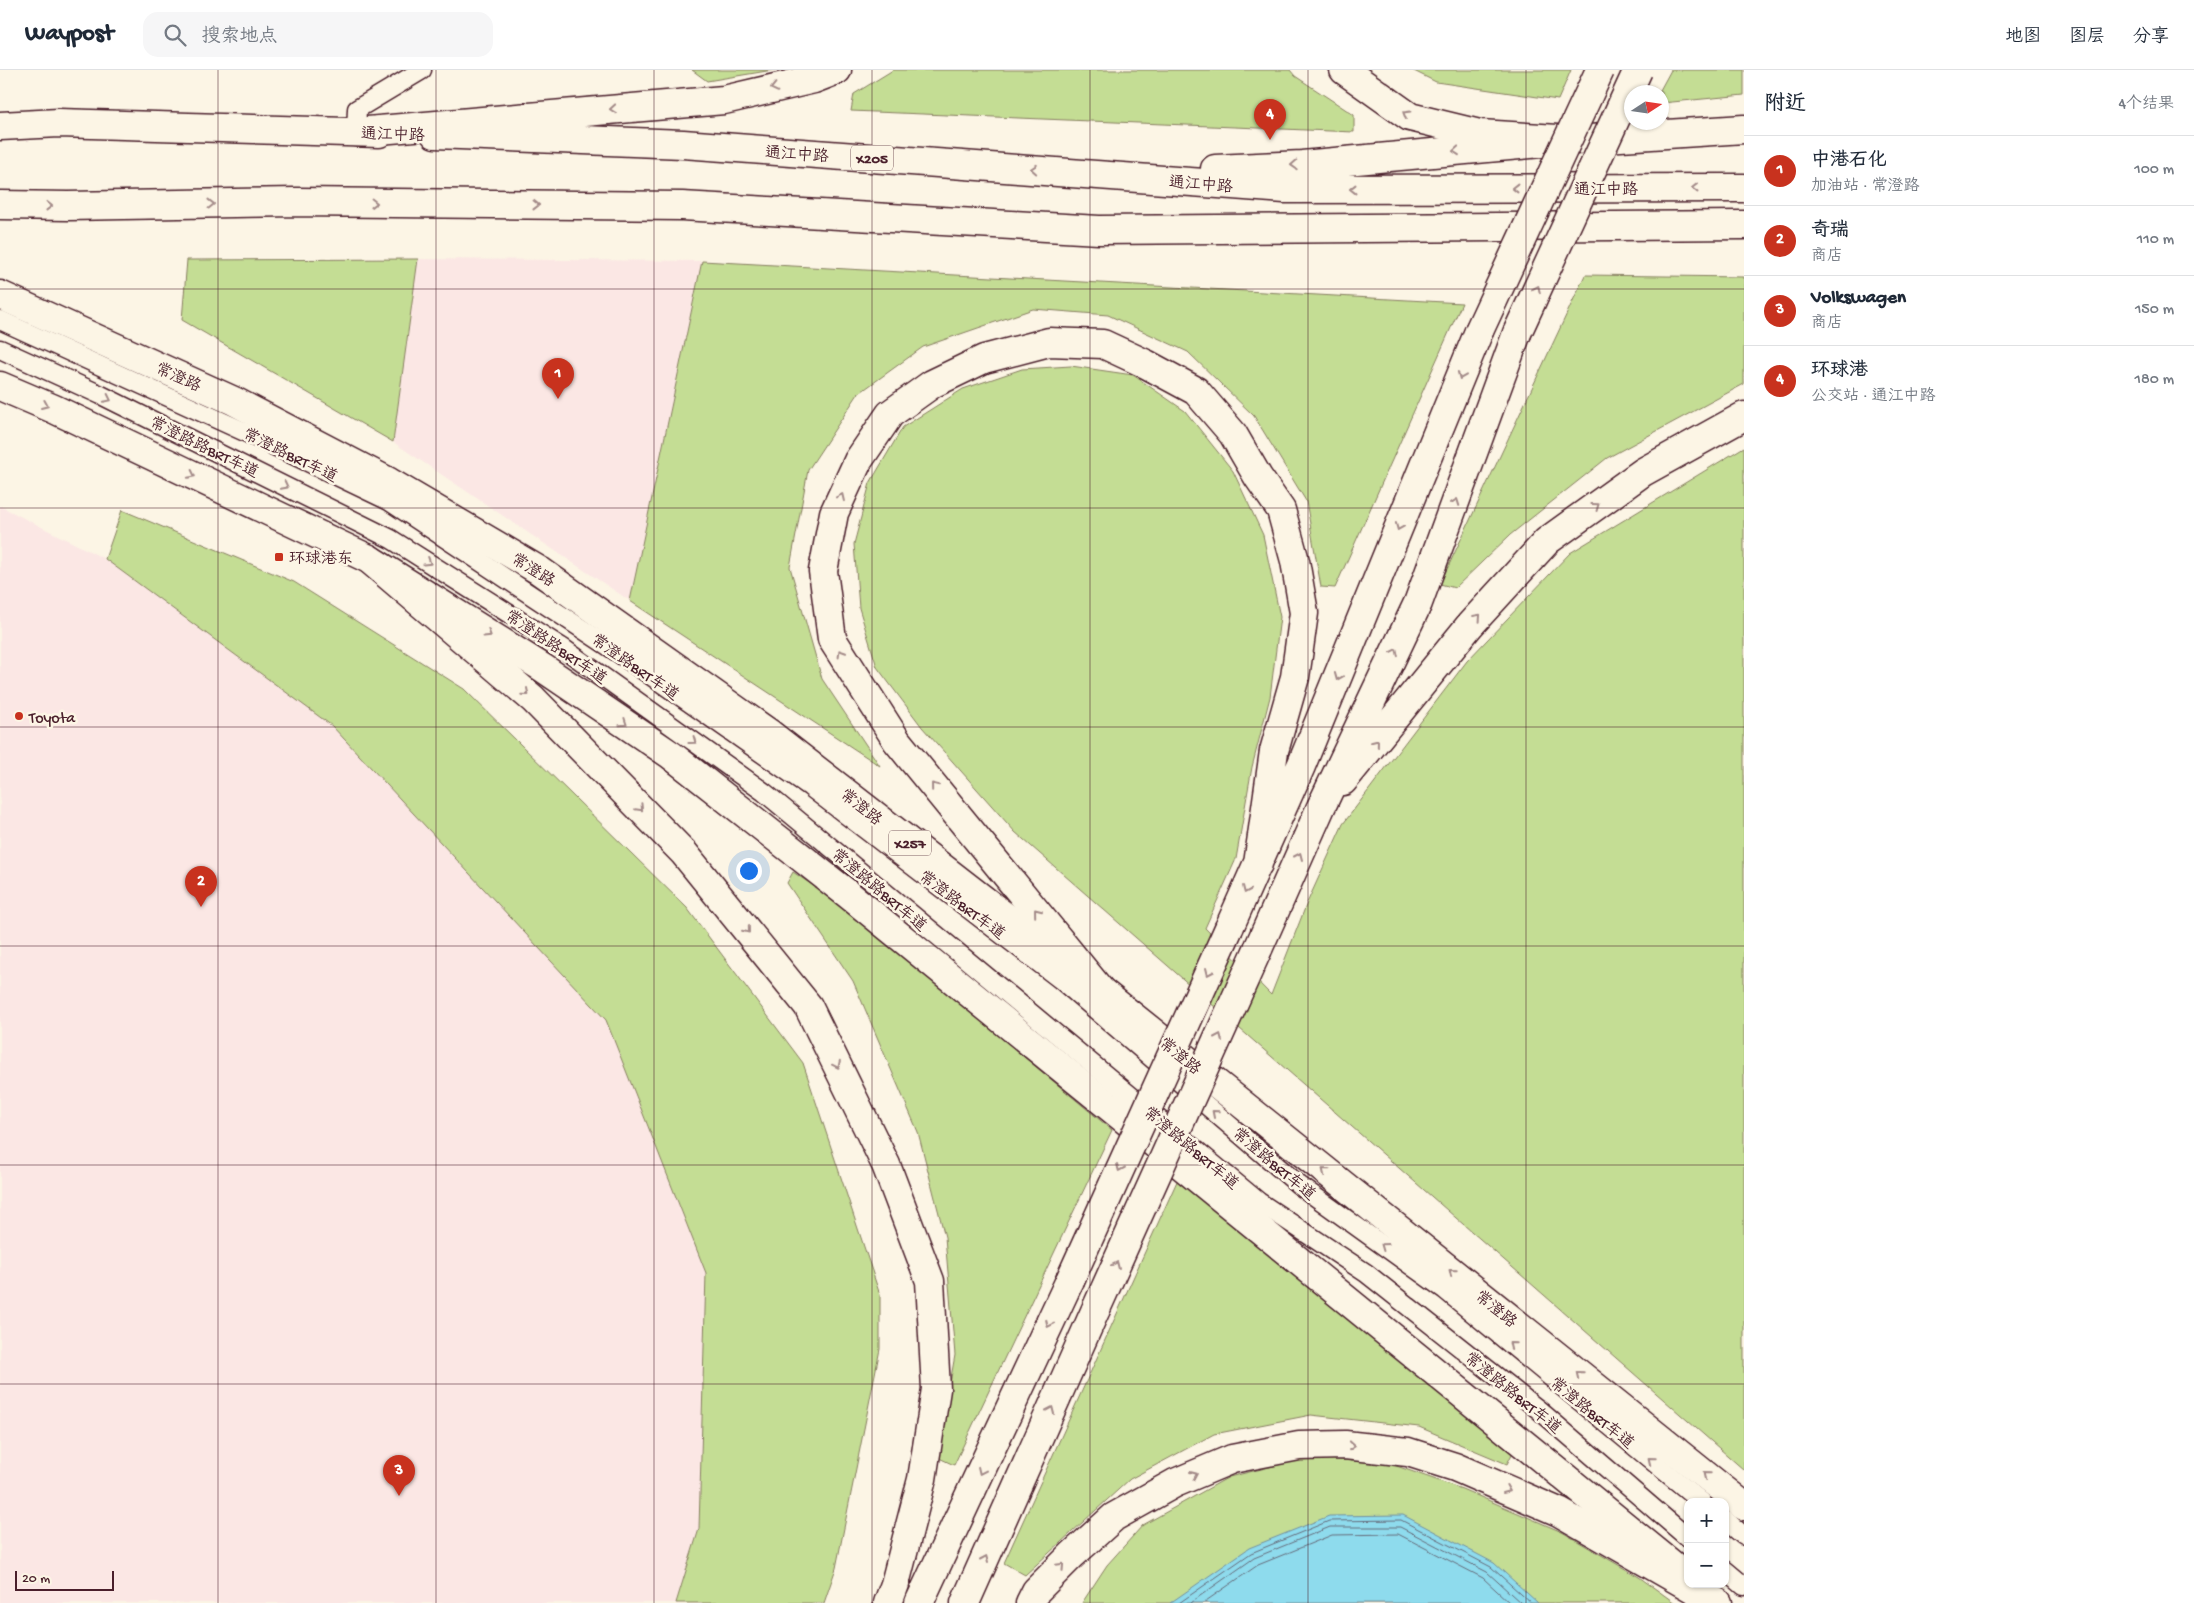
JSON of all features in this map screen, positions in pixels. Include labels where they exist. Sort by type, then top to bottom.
[{"type":"main road","points":[[356,132],[724,100],[814,79],[837,70]]},
{"type":"main road","points":[[1344,70],[1410,118],[1480,134],[1574,140]]},
{"type":"main road","points":[[919,1603],[1070,1280],[1258,864],[1301,766],[1479,331],[1600,70]]},
{"type":"main road","points":[[965,1603],[1321,807],[1418,603],[1517,333],[1638,70]]},
{"type":"main road","name":"通江中路","points":[[0,126],[59,124],[356,132],[683,144],[1285,189],[1744,188]]},
{"type":"main road","points":[[1076,172],[1188,171],[1302,165],[1574,140],[1741,128]]},
{"type":"main road","points":[[0,205],[68,206],[298,202],[682,206],[1099,230],[1744,225]]},
{"type":"main road","name":"常澄路","points":[[0,295],[234,401],[389,482],[540,571],[770,734],[1100,991],[1744,1506]]},
{"type":"main road","points":[[1100,991],[897,741],[832,639],[824,571],[834,512],[858,461],[890,414],[932,384],[984,359],[1049,342],[1103,344],[1146,364],[1196,391],[1233,434],[1280,510],[1295,561],[1304,613],[1295,677],[1274,751],[1258,864]]},
{"type":"main road","points":[[0,386],[54,409],[369,559],[543,668],[671,755],[849,895],[1684,1574]]},
{"type":"main road","points":[[1321,807],[1373,747],[1470,625],[1547,541],[1642,472],[1744,416]]},
{"type":"main road","points":[[369,559],[533,699],[684,853],[808,1006],[886,1165],[930,1281],[936,1389],[922,1479],[895,1584],[888,1603]]},
{"type":"main road","points":[[1030,1603],[1036,1592],[1072,1554],[1114,1517],[1175,1484],[1232,1459],[1299,1446],[1346,1445],[1408,1452],[1456,1467],[1559,1512],[1719,1603]]},
{"type":"main road","points":[[1701,1588],[1719,1603]]},
{"type":"lane","points":[[356,132],[357,109],[422,70]]},
{"type":"lane","name":"常澄路BRT车道","points":[[0,320],[389,501],[625,658],[810,786],[1061,980],[1299,1185],[1445,1290],[1697,1498]]},
{"type":"lane","name":"常澄路路BRT车道","points":[[0,349],[101,395],[391,539],[563,648],[764,792],[1259,1202],[1374,1279],[1539,1410],[1684,1535]]},
{"type":"lane","points":[[1729,1523],[1744,1536]]},
{"type":"lane","points":[[1729,1573],[1744,1586]]},
{"type":"shaded area","points":[[418,259],[702,261],[630,601],[393,442]]},
{"type":"shaded area","points":[[0,506],[105,559],[332,726],[606,1020],[706,1273],[699,1529],[676,1603],[0,1603]]},
{"type":"green space","points":[[692,70],[773,70],[707,81]]},
{"type":"green space","points":[[893,70],[1290,70],[1295,76],[1354,115],[1354,132],[851,111],[854,94]]},
{"type":"green space","points":[[1412,70],[1571,70],[1558,100],[1436,82]]},
{"type":"green space","points":[[1671,70],[1744,70],[1744,95],[1669,102],[1669,85],[1663,85]]},
{"type":"green space","points":[[418,259],[393,442],[182,320],[187,260]]},
{"type":"green space","points":[[702,261],[1462,303],[1335,588],[1321,587],[1306,501],[1254,416],[1188,352],[1108,315],[1033,309],[923,347],[858,394],[808,470],[790,567],[822,679],[880,766],[630,601]]},
{"type":"green space","points":[[1585,275],[1744,277],[1744,384],[1607,458],[1510,535],[1455,588],[1440,584]]},
{"type":"green space","points":[[1071,366],[1133,375],[1185,411],[1233,471],[1263,535],[1280,617],[1270,697],[1252,767],[1236,859],[1205,928],[1271,995],[1307,903],[1343,824],[1467,661],[1570,553],[1744,447],[1744,1470],[1015,832],[922,727],[877,667],[859,608],[854,544],[870,483],[903,427],[963,389],[1022,369]]},
{"type":"green space","points":[[122,510],[294,582],[464,689],[687,908],[803,1063],[880,1295],[880,1349],[836,1568],[824,1603],[676,1603],[699,1529],[706,1273],[606,1020],[332,726],[105,559]]},
{"type":"green space","points":[[793,872],[839,903],[1112,1130],[954,1465],[937,1457],[955,1355],[945,1237],[918,1132],[853,981],[787,883]]},
{"type":"green space","points":[[1178,1179],[1513,1452],[1507,1464],[1419,1427],[1311,1415],[1214,1434],[1130,1479],[1025,1575],[1004,1563]]},
{"type":"green space","points":[[1306,1458],[1388,1463],[1462,1489],[1562,1532],[1639,1577],[1675,1603],[1082,1603],[1107,1565],[1143,1525],[1229,1477]]},
{"type":"water","points":[[1403,1515],[1494,1563],[1538,1603],[1170,1603],[1249,1548],[1329,1516]]},
{"type":"place","name":"环球港","points":[[1270,140]]},
{"type":"place","name":"中港石化","points":[[558,399]]},
{"type":"place","name":"环球港东","points":[[279,557]]},
{"type":"place","name":"Toyota","points":[[19,716]]},
{"type":"place","name":"奇瑞","points":[[201,907]]},
{"type":"place","name":"Volkswagen","points":[[399,1496]]}]
